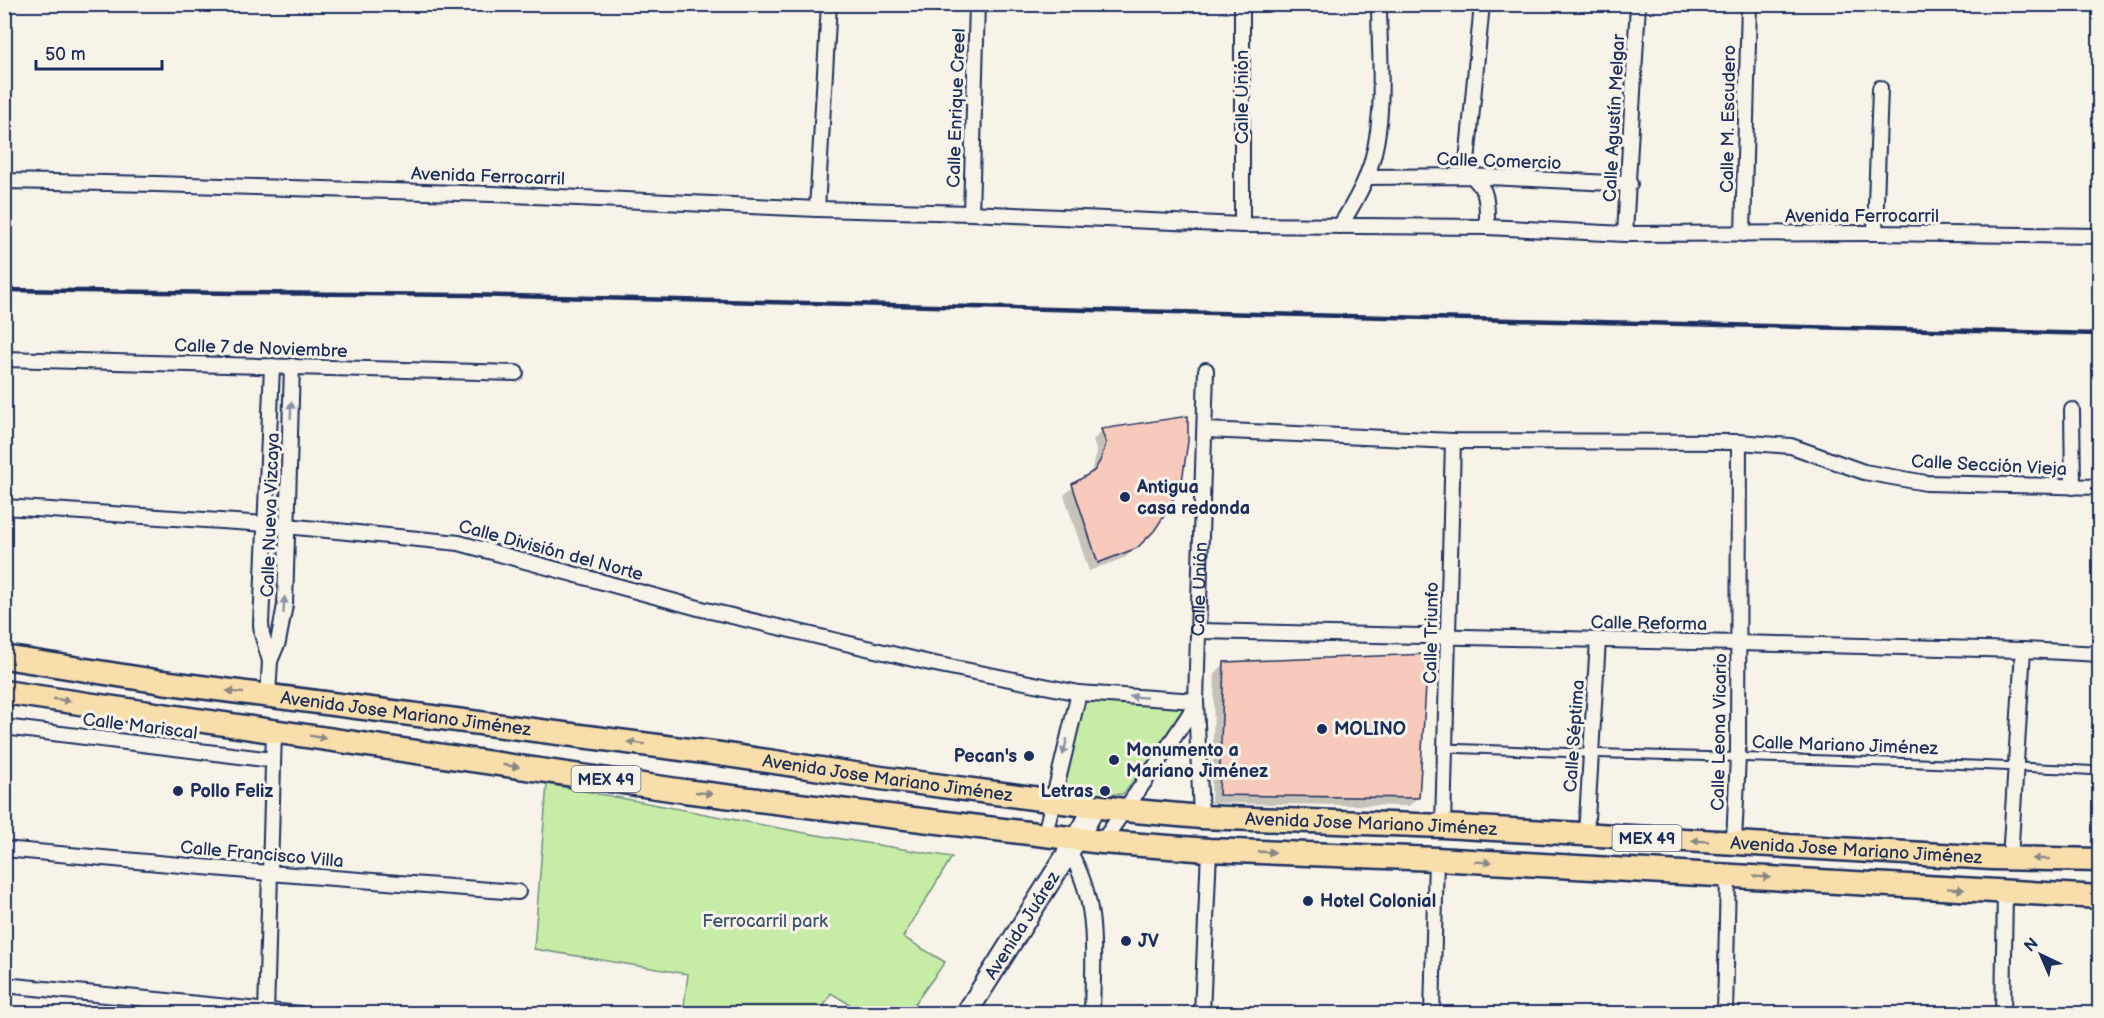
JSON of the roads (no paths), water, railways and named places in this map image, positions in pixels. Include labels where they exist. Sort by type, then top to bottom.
[{"type":"highway","name":"Avenida Jose Mariano Jiménez","points":[[4,657],[162,682],[720,754],[1052,802],[1124,810],[1201,817],[1443,826],[2010,859],[2100,860]]},
{"type":"highway","name":"Avenida Jose Mariano Jiménez","points":[[4,692],[684,791],[1045,834],[1073,844],[1102,842],[1209,850],[1436,859],[2100,897]]},
{"type":"main road","points":[[1073,844],[1095,807]]},
{"type":"main road","name":"Avenida Juárez","points":[[966,1014],[1073,844]]},
{"type":"street","points":[[818,209],[829,4]]},
{"type":"street","name":"Calle Enrique Creel","points":[[971,213],[977,4]]},
{"type":"street","name":"Calle Unión","points":[[1242,4],[1242,225]]},
{"type":"street","points":[[1340,226],[1367,177],[1374,152],[1380,102],[1379,4]]},
{"type":"street","points":[[1482,4],[1467,162],[1470,176],[1480,185],[1485,195],[1487,227]]},
{"type":"street","name":"Calle Agustín Melgar","points":[[1625,234],[1638,4]]},
{"type":"street","name":"Calle M. Escudero","points":[[1743,234],[1749,4]]},
{"type":"street","points":[[1875,233],[1880,88]]},
{"type":"street","name":"Calle Comercio","points":[[1367,177],[1470,176],[1629,184]]},
{"type":"street","name":"Avenida Ferrocarril","points":[[4,182],[156,184],[481,194],[1242,225],[1487,227],[1625,234],[1875,233],[2100,236]]},
{"type":"street","name":"Calle 7 de Noviembre","points":[[4,359],[516,373]]},
{"type":"street","name":"Calle Nueva Vizcaya","points":[[268,696],[270,661],[261,634],[261,624],[272,366]]},
{"type":"street","name":"Calle Nueva Vizcaya","points":[[270,661],[279,642],[283,620],[292,366]]},
{"type":"street","name":"Calle Unión","points":[[1201,817],[1196,703],[1206,370]]},
{"type":"street","points":[[2072,410],[2073,487]]},
{"type":"street","name":"Calle Sección Vieja","points":[[1205,430],[1454,441],[1739,442],[1791,446],[1864,472],[1926,483],[2100,487]]},
{"type":"street","name":"Calle Triunfo","points":[[1443,826],[1454,441]]},
{"type":"street","name":"Calle Leona Vicario","points":[[1734,842],[1738,756],[1739,442]]},
{"type":"street","name":"Calle División del Norte","points":[[4,507],[266,524],[459,543],[726,614],[930,663],[1079,693]]},
{"type":"street","name":"Calle Reforma","points":[[1199,631],[2022,650],[2100,654]]},
{"type":"street","name":"Calle Séptima","points":[[1586,835],[1598,640]]},
{"type":"street","points":[[2010,859],[2022,650]]},
{"type":"street","points":[[1045,834],[1079,693],[1196,703],[1102,842]]},
{"type":"street","name":"Calle Mariscal","points":[[4,728],[272,760]]},
{"type":"street","points":[[266,1012],[274,730]]},
{"type":"street","points":[[1073,844],[1086,885],[1090,907],[1093,936],[1092,1014]]},
{"type":"street","name":"Calle Francisco Villa","points":[[4,849],[269,873],[518,892]]},
{"type":"street","points":[[1202,1014],[1209,850]]},
{"type":"street","points":[[1432,1014],[1436,859]]},
{"type":"street","points":[[1725,1014],[1728,875]]},
{"type":"street","points":[[2003,1014],[2005,892]]},
{"type":"street","points":[[4,985],[300,1014]]},
{"type":"lane","name":"Calle Mariano Jiménez","points":[[1446,748],[1591,754],[1738,756],[2100,771]]},
{"type":"railway","points":[[4,290],[672,299],[2100,334]]},
{"type":"place","name":"Antigua casa redonda","points":[[1125,497]]},
{"type":"place","name":"MOLINO","points":[[1322,729]]},
{"type":"place","name":"Pecan's","points":[[1029,756]]},
{"type":"place","name":"Monumento a Mariano Jiménez","points":[[1114,760]]},
{"type":"place","name":"Pollo Feliz","points":[[178,791]]},
{"type":"place","name":"Letras","points":[[1105,791]]},
{"type":"place","name":"Hotel Colonial","points":[[1308,901]]},
{"type":"place","name":"JV","points":[[1126,941]]},
{"type":"park label","name":"Ferrocarril park","points":[[765,921]]}]
